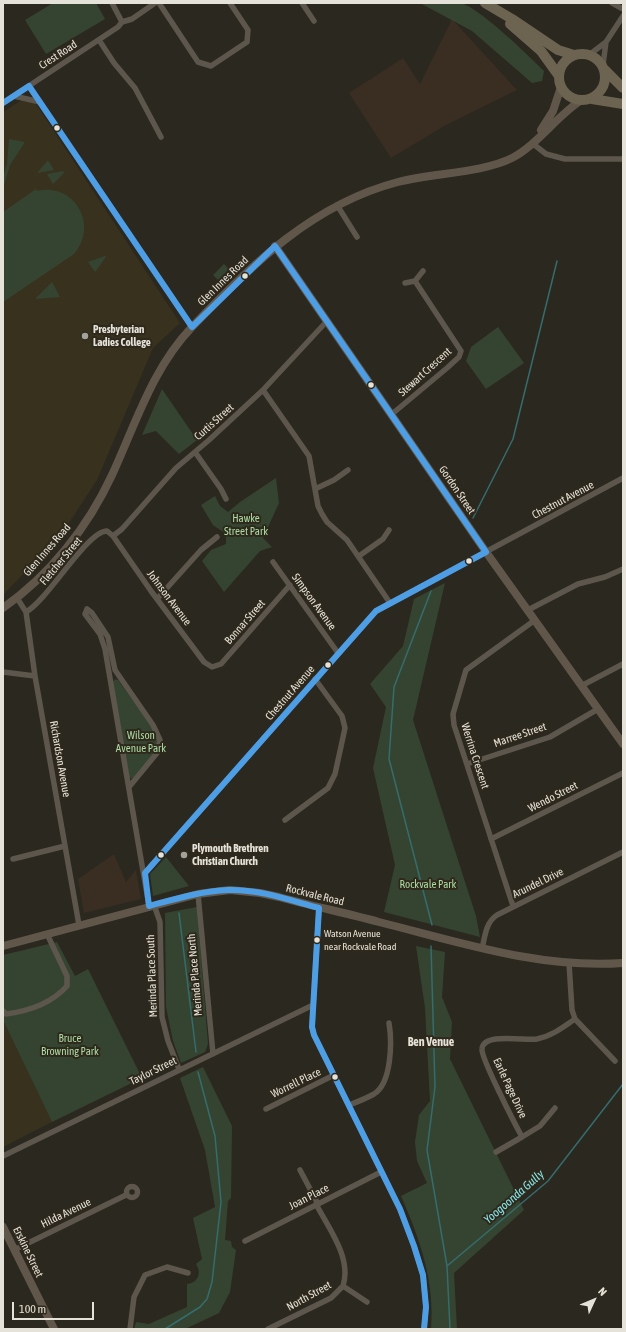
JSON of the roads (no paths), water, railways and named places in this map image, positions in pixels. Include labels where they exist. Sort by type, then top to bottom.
[{"type":"highway","points":[[488,4],[558,50],[574,55],[589,55],[597,59],[623,88]]},
{"type":"highway","points":[[488,4],[541,51],[559,76],[561,87],[572,99],[580,101],[592,99],[609,100],[623,104]]},
{"type":"highway","points":[[559,76],[564,64],[574,55]]},
{"type":"highway","points":[[592,99],[601,92],[606,82],[604,68]]},
{"type":"street","points":[[112,3],[122,22]]},
{"type":"street","name":"Crest Road","points":[[3,103],[99,40],[122,22],[132,19],[155,3]]},
{"type":"street","points":[[159,3],[198,62],[211,66],[247,42],[248,30],[230,3]]},
{"type":"street","points":[[302,3],[314,21]]},
{"type":"street","points":[[612,3],[623,9]]},
{"type":"street","points":[[589,55],[606,42],[623,16]]},
{"type":"street","points":[[99,40],[114,63],[135,88],[161,136]]},
{"type":"street","points":[[604,68],[606,42]]},
{"type":"street","points":[[29,86],[192,327]]},
{"type":"street","name":"Glen Innes Road","points":[[534,141],[553,111],[561,87]]},
{"type":"street","points":[[14,96],[40,102]]},
{"type":"street","name":"Glen Innes Road","points":[[3,608],[17,598],[57,559],[92,512],[112,476],[159,370],[168,356],[192,327],[275,246],[303,225],[359,194],[397,182],[501,163],[516,156],[566,111],[580,101]]},
{"type":"street","points":[[534,141],[546,154],[564,159],[623,159]]},
{"type":"street","points":[[337,205],[357,238]]},
{"type":"street","name":"Gordon Street","points":[[275,246],[486,552],[623,744]]},
{"type":"street","points":[[405,282],[415,281],[423,271]]},
{"type":"street","name":"Stewart Crescent","points":[[392,414],[447,368],[459,357],[461,351],[415,281]]},
{"type":"street","name":"Curtis Street","points":[[114,536],[176,468],[264,390],[327,321]]},
{"type":"street","points":[[264,390],[309,456],[318,506],[322,514],[327,522],[346,540],[359,556],[390,603]]},
{"type":"street","points":[[195,452],[221,489],[226,499]]},
{"type":"street","points":[[315,489],[334,480],[348,470]]},
{"type":"street","name":"Chestnut Avenue","points":[[145,873],[373,614],[390,603],[623,478]]},
{"type":"street","points":[[359,556],[383,539],[389,530]]},
{"type":"street","name":"Fletcher Street","points":[[26,612],[45,595],[79,553],[96,536],[104,531],[114,536]]},
{"type":"street","name":"Johnson Avenue","points":[[114,536],[157,599],[204,662],[212,667]]},
{"type":"street","points":[[157,599],[201,550],[217,537]]},
{"type":"street","name":"Simpson Avenue","points":[[273,562],[338,653]]},
{"type":"street","points":[[528,610],[578,584],[605,577],[623,569]]},
{"type":"street","name":"Bonnar Street","points":[[212,667],[221,664],[290,586]]},
{"type":"street","name":"Richardson Avenue","points":[[17,598],[26,612],[35,676],[79,925]]},
{"type":"street","name":"Werrina Crescent","points":[[513,906],[453,720],[464,674],[471,666],[535,620]]},
{"type":"street","name":"Merinda Place South","points":[[99,627],[103,640],[108,649],[112,670],[128,787],[145,873],[152,905],[160,922],[162,1017],[168,1041],[179,1069]]},
{"type":"street","points":[[581,686],[623,664]]},
{"type":"street","points":[[112,670],[153,725],[160,740],[157,753],[128,787]]},
{"type":"street","points":[[3,672],[35,676]]},
{"type":"street","points":[[285,820],[328,788],[335,774],[345,728],[342,716],[315,679]]},
{"type":"street","name":"Marree Street","points":[[467,764],[550,737],[598,709]]},
{"type":"street","name":"Wendo Street","points":[[491,839],[623,773]]},
{"type":"street","points":[[13,859],[64,846]]},
{"type":"street","name":"Arundel Drive","points":[[482,949],[486,933],[493,918],[513,906],[623,852]]},
{"type":"street","name":"Rockvale Road","points":[[3,946],[152,905],[198,894],[230,890],[260,893],[482,949],[528,959],[569,963],[623,963]]},
{"type":"street","name":"Merinda Place North","points":[[198,894],[212,1054]]},
{"type":"street","points":[[319,908],[312,1026],[314,1035],[400,1209],[423,1275],[426,1307],[424,1329]]},
{"type":"street","points":[[3,1011],[6,1014],[24,1011],[57,997],[67,986],[67,976],[47,934]]},
{"type":"street","points":[[569,963],[572,1010],[575,1019],[615,1061]]},
{"type":"street","name":"Taylor Street","points":[[3,1156],[313,1005]]},
{"type":"street","name":"Earle Page Drive","points":[[522,1137],[489,1068],[482,1050],[484,1044],[490,1039],[537,1039],[557,1032],[575,1019]]},
{"type":"street","points":[[349,1106],[375,1093],[385,1082],[388,1067],[391,1031],[389,1023]]},
{"type":"street","name":"Worrell Place","points":[[266,1109],[334,1076]]},
{"type":"street","points":[[496,1152],[540,1126],[555,1108]]},
{"type":"street","name":"North Street","points":[[268,1329],[331,1298],[344,1286],[346,1271],[343,1256],[300,1170]]},
{"type":"street","name":"Joan Place","points":[[245,1241],[381,1172]]},
{"type":"street","name":"Hilda Avenue","points":[[14,1250],[126,1195]]},
{"type":"street","name":"Erskine Street","points":[[3,1227],[54,1329]]},
{"type":"street","points":[[130,1329],[134,1296],[145,1275],[167,1267],[188,1273]]},
{"type":"street","points":[[344,1286],[367,1302]]},
{"type":"waterway","points":[[473,518],[513,439],[557,261]]},
{"type":"waterway","points":[[431,591],[394,687],[389,759],[432,925]]},
{"type":"waterway","points":[[179,913],[196,1052]]},
{"type":"waterway","points":[[431,946],[435,1087],[427,1150],[447,1266]]},
{"type":"waterway","points":[[165,1329],[200,1307],[207,1299],[212,1282],[221,1202],[215,1136],[198,1072]]},
{"type":"waterway","name":"Yoogoonda Gully","points":[[450,1329],[447,1266],[548,1181],[623,1084]]},
{"type":"place","name":"Presbyterian Ladies College","points":[[85,336]]},
{"type":"place","name":"Plymouth Brethren Christian Church","points":[[184,855]]},
{"type":"place","name":"Watson Avenue near Rockvale Road","points":[[317,940]]},
{"type":"district","name":"Ben Venue","points":[[431,1042]]},
{"type":"park label","name":"Hawke Street Park","points":[[246,525]]},
{"type":"park label","name":"Wilson Avenue Park","points":[[141,742]]},
{"type":"park label","name":"Rockvale Park","points":[[428,885]]},
{"type":"park label","name":"Bruce Browning Park","points":[[70,1045]]}]
